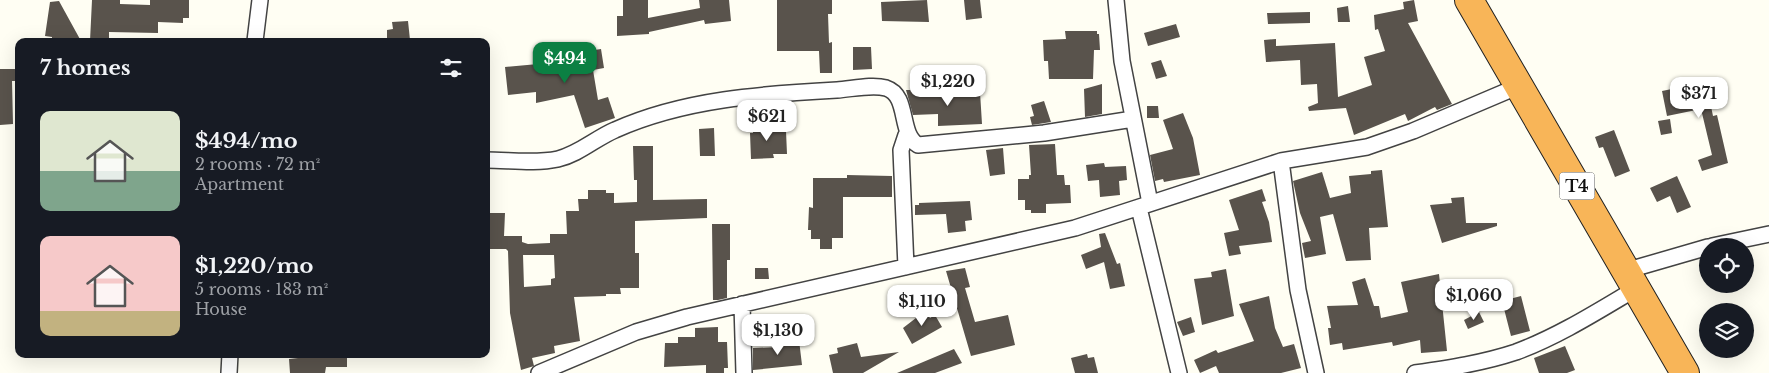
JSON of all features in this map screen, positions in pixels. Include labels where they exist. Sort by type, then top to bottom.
[{"type":"highway","name":"T4","points":[[1469,0],[1685,373]]},
{"type":"street","points":[[255,38],[260,0]]},
{"type":"street","points":[[1116,0],[1122,61],[1133,119],[1145,206],[1180,373]]},
{"type":"street","points":[[539,373],[636,332],[687,317],[1075,228],[1281,161],[1367,147],[1519,86]]},
{"type":"street","points":[[490,160],[559,159],[614,130],[659,114],[708,102],[873,87],[886,88],[894,93],[899,101],[910,138]]},
{"type":"street","points":[[906,267],[901,150],[906,135],[918,145],[928,145],[1044,133],[1133,119]]},
{"type":"street","points":[[1281,161],[1298,290],[1316,373]]},
{"type":"street","points":[[1750,238],[1769,234]]},
{"type":"street","points":[[1415,373],[1452,368],[1516,352],[1583,320],[1631,279],[1699,251]]},
{"type":"street","points":[[742,304],[744,373]]},
{"type":"street","points":[[229,373],[230,358]]},
{"type":"building","points":[[92,0],[120,0],[120,4],[150,5],[150,0],[189,0],[189,18],[183,18],[183,23],[158,22],[158,33],[109,32],[109,38],[90,38]]},
{"type":"building","points":[[623,0],[648,0],[648,18],[700,8],[699,0],[729,0],[731,21],[705,24],[704,20],[649,32],[649,34],[617,36],[617,16],[623,16]]},
{"type":"building","points":[[777,0],[832,0],[832,14],[828,14],[829,43],[832,42],[832,73],[820,73],[819,51],[777,51]]},
{"type":"building","points":[[927,0],[929,22],[882,21],[881,2]]},
{"type":"building","points":[[964,0],[980,0],[982,18],[966,20]]},
{"type":"building","points":[[1414,0],[1418,21],[1408,23],[1452,104],[1437,110],[1435,107],[1408,121],[1405,114],[1354,135],[1346,108],[1309,111],[1308,107],[1318,103],[1317,84],[1301,85],[1300,60],[1266,62],[1264,40],[1276,39],[1276,46],[1335,43],[1338,97],[1372,85],[1364,57],[1385,51],[1378,29],[1375,30],[1374,15],[1404,9],[1403,2]]},
{"type":"building","points":[[59,1],[79,38],[52,38],[45,36],[50,2]]},
{"type":"building","points":[[1348,6],[1350,22],[1338,22],[1337,8]]},
{"type":"building","points":[[1310,12],[1310,23],[1268,24],[1267,13]]},
{"type":"building","points":[[408,21],[410,38],[387,38],[387,30],[393,29],[392,22]]},
{"type":"building","points":[[1176,24],[1180,37],[1148,46],[1144,33]]},
{"type":"building","points":[[1065,31],[1097,31],[1097,34],[1099,34],[1100,50],[1094,50],[1093,79],[1049,79],[1048,61],[1044,61],[1043,40],[1066,39]]},
{"type":"building","points":[[853,47],[871,47],[872,69],[853,70]]},
{"type":"building","points":[[601,49],[604,68],[593,70],[598,100],[608,97],[615,118],[585,128],[574,95],[536,103],[536,92],[508,95],[505,67],[549,63],[548,60],[569,54]]},
{"type":"building","points":[[1161,60],[1167,76],[1156,79],[1151,63]]},
{"type":"building","points":[[0,69],[15,69],[15,81],[12,81],[13,124],[0,125]]},
{"type":"building","points":[[1706,82],[1713,116],[1717,115],[1728,163],[1702,171],[1698,160],[1712,155],[1701,109],[1667,116],[1662,91]]},
{"type":"building","points":[[1102,84],[1102,114],[1085,117],[1084,89]]},
{"type":"building","points":[[906,90],[928,90],[928,95],[980,92],[982,124],[938,126],[938,114],[913,115]]},
{"type":"building","points":[[1044,101],[1051,122],[1032,125],[1030,117],[1034,116],[1031,105]]},
{"type":"building","points":[[1147,106],[1158,106],[1159,118],[1147,118]]},
{"type":"building","points":[[1183,113],[1193,138],[1200,175],[1164,182],[1163,179],[1155,181],[1150,155],[1173,149],[1163,120]]},
{"type":"building","points":[[1670,119],[1672,133],[1661,135],[1658,121]]},
{"type":"building","points":[[753,121],[769,121],[768,132],[786,131],[787,154],[773,154],[774,158],[751,159],[750,133],[753,133]]},
{"type":"building","points":[[714,128],[715,156],[700,156],[699,129]]},
{"type":"building","points":[[1614,130],[1630,171],[1615,177],[1603,147],[1599,148],[1595,137]]},
{"type":"building","points":[[1055,144],[1057,175],[1064,175],[1065,185],[1070,185],[1071,203],[1046,204],[1046,213],[1031,213],[1031,210],[1025,210],[1025,200],[1018,200],[1018,179],[1029,179],[1029,175],[1031,175],[1029,145]]},
{"type":"building","points":[[633,146],[653,146],[653,200],[707,199],[707,218],[635,221],[635,253],[639,253],[639,288],[620,288],[621,294],[574,297],[580,341],[554,346],[555,353],[532,358],[534,366],[521,370],[510,313],[508,251],[506,249],[490,249],[490,213],[505,213],[504,236],[522,236],[522,242],[528,244],[550,243],[550,234],[567,234],[566,211],[579,211],[578,199],[588,199],[588,190],[606,190],[606,193],[614,193],[614,203],[637,202],[637,180],[634,180]],"holes":[[[523,255],[554,255],[555,278],[551,279],[551,285],[524,287]]]},
{"type":"building","points":[[1003,148],[1005,174],[990,176],[986,150]]},
{"type":"building","points":[[1104,163],[1105,167],[1126,166],[1127,180],[1119,181],[1120,195],[1100,197],[1099,180],[1088,181],[1086,165]]},
{"type":"building","points":[[1382,170],[1388,227],[1369,228],[1371,260],[1346,261],[1333,214],[1320,217],[1326,254],[1305,258],[1302,243],[1311,241],[1300,213],[1293,181],[1322,172],[1330,198],[1351,193],[1349,176],[1371,174],[1371,171]]},
{"type":"building","points":[[847,175],[892,176],[892,197],[843,197],[843,238],[832,238],[832,249],[820,249],[820,239],[811,239],[811,230],[808,230],[809,207],[813,208],[813,178],[847,178]]},
{"type":"building","points":[[1677,176],[1691,207],[1677,213],[1670,196],[1657,202],[1650,188]]},
{"type":"building","points":[[1262,189],[1266,201],[1262,202],[1269,222],[1272,242],[1239,246],[1241,254],[1229,256],[1224,233],[1239,230],[1229,200]]},
{"type":"building","points":[[1464,197],[1466,223],[1497,223],[1497,226],[1442,243],[1430,205],[1452,203],[1451,198]]},
{"type":"building","points":[[970,201],[972,220],[965,221],[966,231],[948,233],[946,214],[915,215],[915,205],[919,205],[919,203]]},
{"type":"building","points":[[712,224],[730,224],[730,260],[727,260],[727,298],[718,300],[713,300]]},
{"type":"building","points":[[1105,233],[1117,264],[1120,263],[1125,286],[1110,289],[1104,262],[1086,269],[1081,255],[1101,247],[1099,234]]},
{"type":"building","points":[[755,268],[768,268],[769,279],[755,279]]},
{"type":"building","points":[[965,268],[970,287],[965,288],[975,322],[1008,315],[1015,345],[971,356],[946,271]]},
{"type":"building","points":[[1226,269],[1234,316],[1202,325],[1194,279],[1212,277],[1211,272]]},
{"type":"building","points":[[1439,274],[1447,351],[1421,353],[1420,340],[1393,346],[1392,342],[1343,350],[1342,343],[1330,345],[1328,328],[1331,328],[1327,306],[1358,305],[1352,282],[1365,278],[1374,306],[1379,306],[1381,318],[1408,312],[1401,282]]},
{"type":"building","points":[[1269,296],[1275,328],[1283,347],[1294,344],[1301,368],[1281,373],[1219,373],[1216,366],[1200,373],[1194,360],[1216,350],[1218,353],[1254,341],[1239,304]]},
{"type":"building","points":[[1521,296],[1530,331],[1511,336],[1502,301]]},
{"type":"building","points":[[925,311],[930,318],[935,315],[942,327],[912,344],[903,328]]},
{"type":"building","points":[[1479,312],[1484,322],[1468,329],[1464,320]]},
{"type":"building","points":[[1191,317],[1195,332],[1183,336],[1177,322]]},
{"type":"building","points":[[718,327],[718,342],[727,342],[728,368],[724,368],[724,373],[706,373],[706,365],[664,367],[665,343],[678,343],[678,337],[695,337],[695,328]]},
{"type":"building","points":[[799,340],[802,365],[753,370],[753,348],[780,347],[779,342]]},
{"type":"building","points":[[857,343],[861,357],[899,352],[863,373],[833,373],[829,355],[838,353],[837,348]]},
{"type":"building","points":[[1565,346],[1575,370],[1567,373],[1539,373],[1534,358]]},
{"type":"building","points":[[954,349],[962,363],[935,373],[897,373]]},
{"type":"building","points":[[1087,354],[1088,358],[1094,357],[1098,373],[1075,373],[1071,358]]},
{"type":"building","points":[[347,358],[347,367],[326,367],[325,373],[290,373],[289,359]]}]
